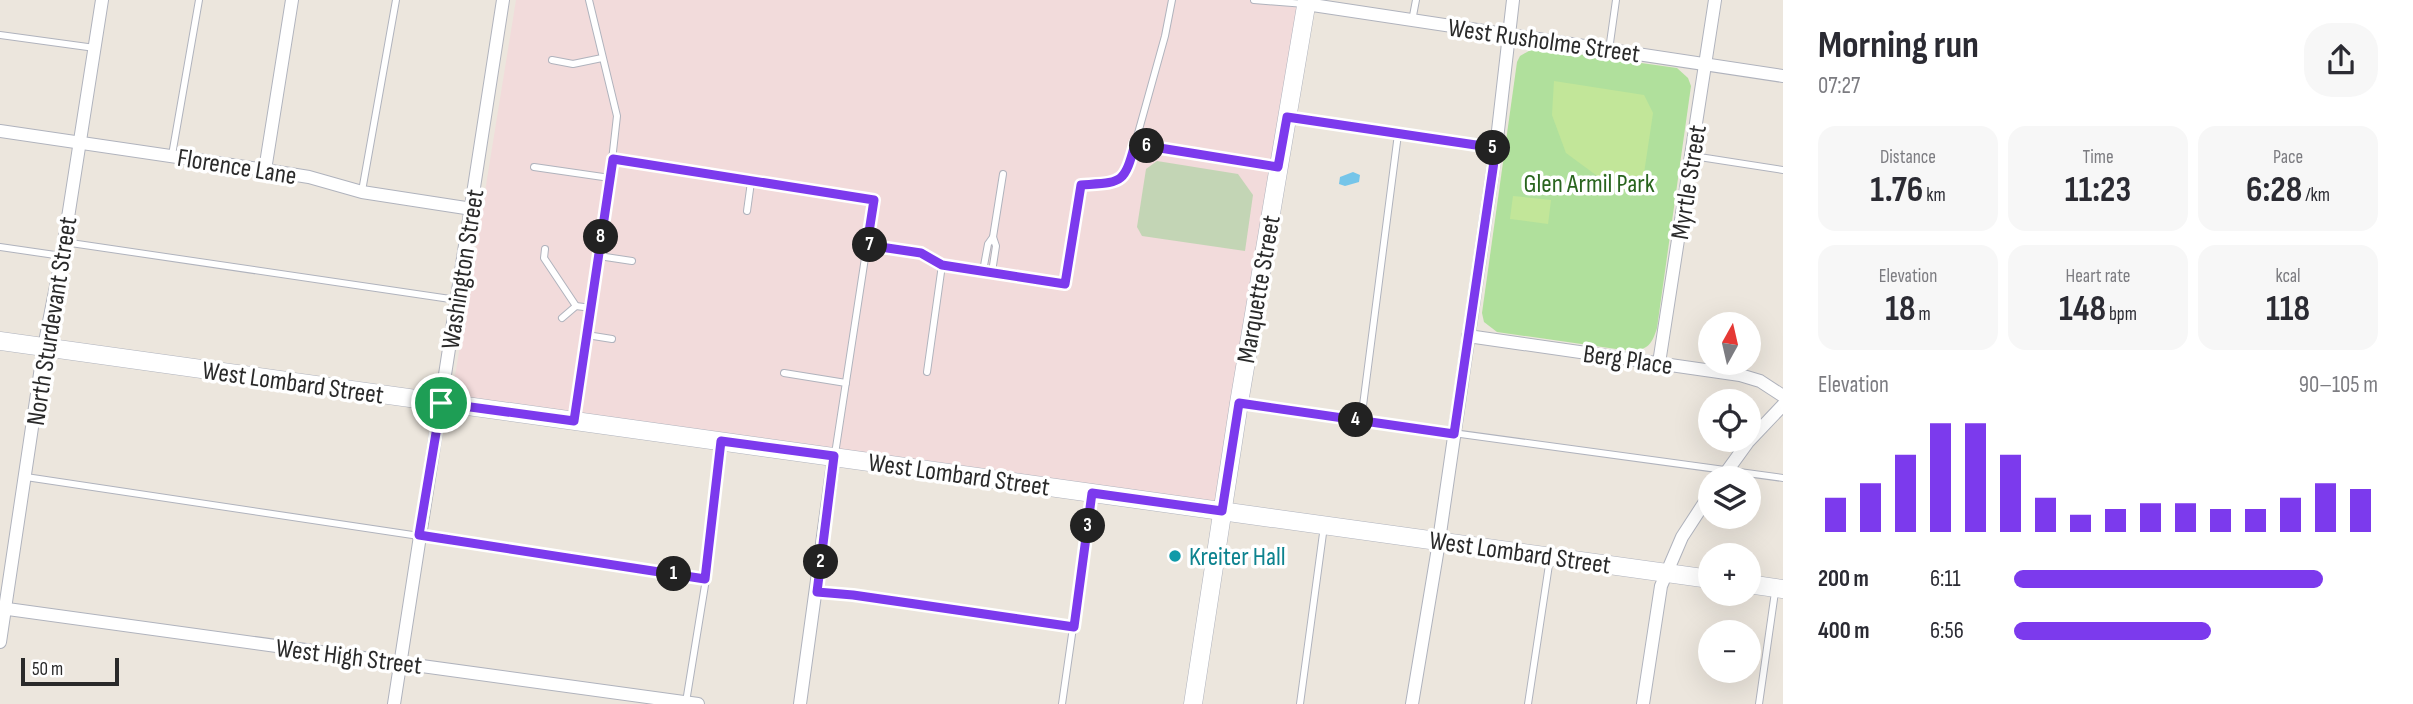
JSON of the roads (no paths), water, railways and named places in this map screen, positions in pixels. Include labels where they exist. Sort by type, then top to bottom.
[{"type":"street","name":"North Sturdevant Street","points":[[0,642],[44,347],[64,242],[102,0]]},
{"type":"street","points":[[265,170],[292,0]]},
{"type":"street","name":"Washington Street","points":[[394,704],[503,0]]},
{"type":"street","points":[[1412,704],[1496,148],[1513,0]]},
{"type":"street","name":"Myrtle Street","points":[[1660,363],[1715,0]]},
{"type":"street","name":"West Rusholme Street","points":[[1306,2],[1412,21],[1783,75]]},
{"type":"street","name":"Marquette Street","points":[[1193,704],[1239,403],[1306,2]]},
{"type":"street","name":"Florence Lane","points":[[0,131],[309,177],[362,192],[472,209]]},
{"type":"street","name":"Berg Place","points":[[1468,336],[1760,380],[1783,396]]},
{"type":"street","name":"West Lombard Street","points":[[0,341],[1698,577]]},
{"type":"street","points":[[1731,466],[1748,442],[1783,405]]},
{"type":"street","points":[[800,704],[834,456]]},
{"type":"street","points":[[1643,704],[1661,586],[1682,537],[1698,512]]},
{"type":"street","points":[[1761,586],[1779,589]]},
{"type":"street","name":"West High Street","points":[[3,608],[692,703]]},
{"type":"lane","points":[[172,155],[199,0]]},
{"type":"lane","points":[[362,192],[396,0]]},
{"type":"lane","points":[[574,421],[617,116],[589,0]]},
{"type":"lane","points":[[867,245],[921,253],[942,265],[1065,284],[1081,185],[1108,183],[1124,177],[1128,170],[1165,36],[1172,0]]},
{"type":"lane","points":[[1254,0],[1287,4],[1306,2]]},
{"type":"lane","points":[[1412,21],[1416,0]]},
{"type":"lane","points":[[1609,50],[1616,0]]},
{"type":"lane","points":[[0,35],[95,48]]},
{"type":"lane","points":[[552,60],[573,64],[603,58]]},
{"type":"lane","points":[[1287,117],[1496,148]]},
{"type":"lane","points":[[1361,421],[1398,134]]},
{"type":"lane","points":[[1135,144],[1278,167]]},
{"type":"lane","points":[[1693,156],[1783,170]]},
{"type":"lane","points":[[613,159],[874,200],[834,456]]},
{"type":"lane","points":[[534,167],[610,178]]},
{"type":"lane","points":[[983,271],[988,244],[993,237],[1003,174]]},
{"type":"lane","points":[[747,211],[751,182]]},
{"type":"lane","points":[[992,272],[996,246],[993,237]]},
{"type":"lane","points":[[64,242],[457,300]]},
{"type":"lane","points":[[0,247],[61,256]]},
{"type":"lane","points":[[545,249],[544,258],[576,306]]},
{"type":"lane","points":[[599,256],[632,261]]},
{"type":"lane","points":[[927,372],[942,265]]},
{"type":"lane","points":[[562,318],[576,306],[591,308]]},
{"type":"lane","points":[[587,335],[612,339]]},
{"type":"lane","points":[[784,373],[846,383]]},
{"type":"lane","points":[[1239,403],[1698,470]]},
{"type":"lane","points":[[692,703],[721,441]]},
{"type":"lane","points":[[1761,476],[1783,478]]},
{"type":"lane","points":[[26,477],[705,579]]},
{"type":"lane","points":[[1062,704],[1092,493]]},
{"type":"lane","points":[[1300,704],[1324,526]]},
{"type":"lane","points":[[1528,704],[1550,556]]},
{"type":"lane","points":[[1759,704],[1779,589]]},
{"type":"lane","points":[[817,592],[1074,627]]},
{"type":"water","points":[[1353,172],[1360,175],[1359,182],[1345,186],[1339,184],[1340,177]]},
{"type":"place","name":"Kreiter Hall","points":[[1175,556]]},
{"type":"park label","name":"Glen Armil Park","points":[[1589,183]]}]
